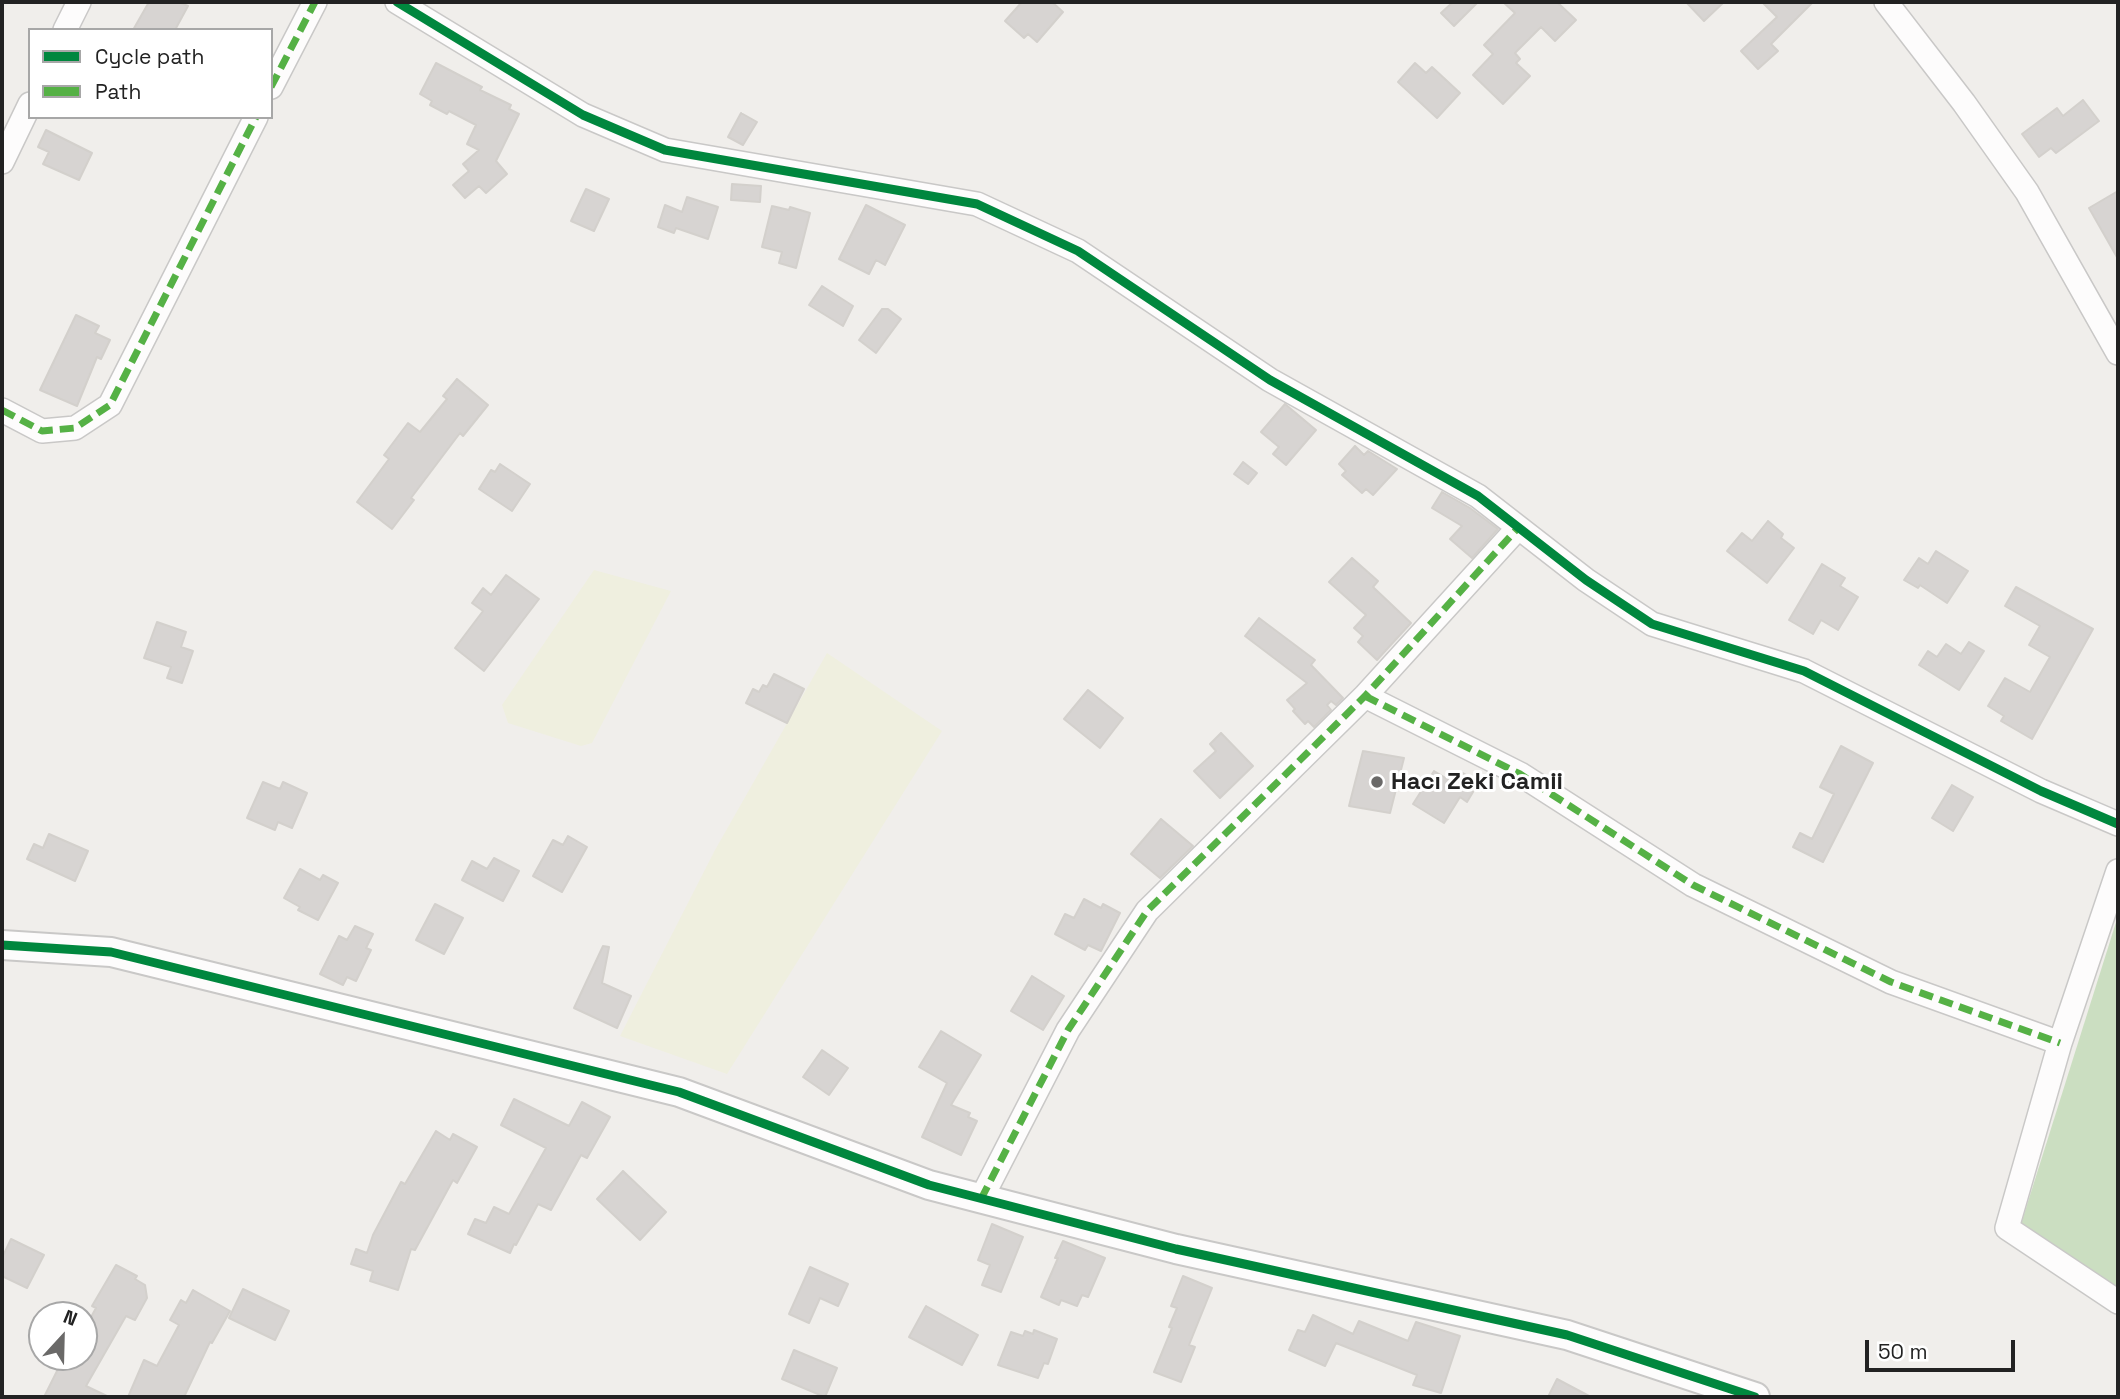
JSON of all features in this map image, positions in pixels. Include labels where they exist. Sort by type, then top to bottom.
[{"type":"street","points":[[66,28],[79,2]]},
{"type":"street","points":[[273,84],[315,2]]},
{"type":"street","points":[[397,2],[583,115],[665,150],[977,204],[1078,251],[1270,380],[1478,496],[1586,580],[1653,624],[1804,671],[2040,791],[2118,824]]},
{"type":"street","points":[[1886,2],[1964,103],[2027,192],[2118,353]]},
{"type":"street","points":[[2,162],[28,108]]},
{"type":"street","points":[[2,410],[41,431],[75,428],[110,405],[255,119]]},
{"type":"street","points":[[981,1199],[1068,1030],[1147,911],[1365,696],[1518,528]]},
{"type":"street","points":[[1365,696],[1520,774],[1693,886],[1891,982],[2060,1043]]},
{"type":"street","points":[[2118,871],[2060,1043],[2007,1228],[2118,1302]]},
{"type":"street","points":[[2,945],[111,952],[680,1092],[929,1185],[1176,1249],[1567,1335],[1755,1397]]},
{"type":"green space","points":[[594,570],[671,591],[592,743],[581,746],[508,723],[502,705]]},
{"type":"green space","points":[[827,653],[942,731],[727,1074],[620,1036],[715,850]]},
{"type":"green space","points":[[2118,916],[2118,1287],[2020,1227]]},
{"type":"building","points":[[149,2],[179,2],[188,6],[176,28],[134,28]]},
{"type":"building","points":[[1022,2],[1052,2],[1063,12],[1037,42],[1028,34],[1024,38],[1005,21]]},
{"type":"building","points":[[1453,2],[1478,2],[1454,26],[1441,13]]},
{"type":"building","points":[[1503,2],[1557,2],[1576,20],[1555,41],[1541,27],[1515,53],[1520,59],[1516,63],[1530,76],[1503,104],[1473,75],[1493,54],[1484,45],[1515,13]]},
{"type":"building","points":[[1686,2],[1724,2],[1704,21]]},
{"type":"building","points":[[1762,2],[1813,2],[1771,44],[1778,51],[1758,69],[1741,51],[1777,17]]},
{"type":"building","points":[[436,63],[482,87],[480,90],[511,105],[509,109],[519,114],[496,161],[507,174],[486,193],[479,186],[465,198],[453,185],[469,171],[463,164],[479,150],[467,144],[476,125],[430,105],[432,101],[420,94]]},
{"type":"building","points":[[1415,63],[1426,73],[1432,67],[1460,93],[1437,118],[1398,82]]},
{"type":"building","points":[[2083,100],[2099,121],[2056,153],[2051,148],[2039,157],[2022,134],[2057,108],[2063,116]]},
{"type":"building","points":[[741,113],[757,122],[743,145],[728,137]]},
{"type":"building","points":[[46,130],[92,153],[79,180],[43,164],[49,152],[38,147]]},
{"type":"building","points":[[732,184],[761,186],[760,202],[731,200]]},
{"type":"building","points":[[586,189],[609,199],[594,231],[571,221]]},
{"type":"building","points":[[2118,191],[2118,259],[2089,208]]},
{"type":"building","points":[[687,197],[718,207],[708,239],[676,228],[674,233],[658,227],[665,205],[682,212]]},
{"type":"building","points":[[866,205],[905,225],[885,265],[876,260],[869,274],[839,259]]},
{"type":"building","points":[[772,206],[789,210],[790,207],[810,213],[796,268],[779,263],[782,252],[762,247]]},
{"type":"building","points":[[822,286],[853,306],[843,326],[809,305]]},
{"type":"building","points":[[882,309],[888,309],[901,319],[876,353],[859,340]]},
{"type":"building","points":[[76,315],[99,326],[95,333],[110,340],[101,359],[97,357],[77,406],[40,390]]},
{"type":"building","points":[[457,379],[488,405],[463,436],[460,433],[411,498],[414,500],[392,529],[357,502],[389,459],[384,455],[408,423],[420,432],[447,399],[443,396]]},
{"type":"building","points":[[1285,404],[1316,430],[1286,465],[1273,454],[1279,447],[1261,432]]},
{"type":"building","points":[[1355,446],[1364,455],[1368,451],[1397,469],[1373,495],[1366,489],[1362,493],[1342,475],[1346,471],[1339,464]]},
{"type":"building","points":[[1243,462],[1257,473],[1248,484],[1234,474]]},
{"type":"building","points":[[500,464],[530,484],[512,511],[479,489],[491,470],[495,472]]},
{"type":"building","points":[[1442,492],[1498,529],[1472,558],[1450,539],[1462,526],[1432,508]]},
{"type":"building","points":[[1768,521],[1783,534],[1781,538],[1794,548],[1767,583],[1727,551],[1742,533],[1752,541]]},
{"type":"building","points":[[1936,551],[1968,571],[1947,603],[1920,585],[1918,588],[1904,580],[1919,558],[1928,564]]},
{"type":"building","points":[[1352,558],[1378,581],[1373,587],[1411,623],[1377,660],[1358,642],[1363,636],[1354,628],[1366,615],[1329,582]]},
{"type":"building","points":[[1822,564],[1845,578],[1840,586],[1858,597],[1838,630],[1821,620],[1813,634],[1789,620]]},
{"type":"building","points":[[506,575],[539,599],[484,671],[455,648],[483,611],[472,603],[483,588],[491,595]]},
{"type":"building","points":[[2016,587],[2093,629],[2032,739],[2001,721],[2004,716],[1988,706],[2005,678],[2030,692],[2050,657],[2029,645],[2040,626],[2005,606]]},
{"type":"building","points":[[1259,618],[1315,660],[1311,665],[1343,698],[1336,705],[1331,701],[1327,705],[1331,710],[1314,727],[1308,721],[1305,724],[1287,700],[1307,683],[1245,636]]},
{"type":"building","points":[[157,622],[186,632],[181,647],[193,651],[182,683],[167,678],[171,667],[144,658]]},
{"type":"building","points":[[1969,642],[1984,651],[1959,690],[1919,665],[1928,651],[1937,657],[1946,644],[1961,654]]},
{"type":"building","points":[[774,674],[804,689],[787,723],[746,703],[753,689],[759,692],[763,685],[767,687]]},
{"type":"building","points":[[1088,690],[1123,718],[1100,748],[1064,719]]},
{"type":"building","points":[[1221,733],[1253,766],[1220,798],[1194,771],[1216,751],[1210,744]]},
{"type":"building","points":[[1841,746],[1873,763],[1823,862],[1793,847],[1800,833],[1812,839],[1834,794],[1820,787]]},
{"type":"building","name":"Hacı Zeki Camii","points":[[1363,751],[1404,758],[1390,813],[1349,806]]},
{"type":"building","points":[[1434,771],[1454,783],[1461,772],[1479,782],[1467,802],[1460,797],[1444,823],[1413,804]]},
{"type":"building","points":[[263,782],[280,789],[283,782],[307,793],[292,828],[278,822],[275,830],[247,818]]},
{"type":"building","points":[[1952,785],[1973,797],[1953,831],[1932,818]]},
{"type":"building","points":[[1161,819],[1193,846],[1160,878],[1131,854]]},
{"type":"building","points":[[49,834],[88,851],[75,881],[27,859],[34,844],[43,848]]},
{"type":"building","points":[[568,836],[587,847],[562,892],[533,876],[553,840],[563,845]]},
{"type":"building","points":[[494,858],[519,871],[503,901],[462,880],[472,861],[487,869]]},
{"type":"building","points":[[300,869],[320,880],[323,875],[338,883],[318,920],[298,910],[300,907],[284,898]]},
{"type":"building","points":[[1084,899],[1101,908],[1103,904],[1120,913],[1101,951],[1088,945],[1085,950],[1055,934],[1065,914],[1074,918]]},
{"type":"building","points":[[435,904],[463,918],[444,954],[416,940]]},
{"type":"building","points":[[355,926],[373,934],[366,948],[371,950],[356,981],[347,977],[343,985],[320,974],[339,936],[347,940]]},
{"type":"building","points":[[603,946],[609,947],[602,983],[631,996],[617,1028],[574,1008]]},
{"type":"building","points":[[1032,976],[1064,996],[1043,1030],[1011,1011]]},
{"type":"building","points":[[941,1031],[981,1055],[951,1105],[970,1113],[968,1117],[977,1121],[961,1155],[922,1137],[947,1083],[919,1067]]},
{"type":"building","points":[[822,1050],[848,1068],[829,1095],[803,1077]]},
{"type":"building","points":[[514,1099],[569,1126],[582,1102],[610,1117],[587,1158],[581,1155],[551,1210],[538,1204],[510,1253],[468,1234],[475,1219],[486,1223],[494,1207],[509,1214],[546,1148],[501,1125]]},
{"type":"building","points":[[436,1131],[450,1140],[453,1134],[477,1147],[457,1183],[453,1180],[415,1250],[411,1249],[398,1290],[370,1281],[373,1271],[351,1264],[356,1249],[367,1253],[373,1235],[401,1182],[405,1184]]},
{"type":"building","points":[[623,1171],[666,1212],[640,1240],[597,1199]]},
{"type":"building","points":[[992,1224],[1023,1237],[1001,1292],[982,1285],[990,1265],[978,1260]]},
{"type":"building","points":[[11,1239],[44,1255],[27,1288],[2,1276],[2,1258]]},
{"type":"building","points":[[1063,1241],[1105,1258],[1088,1297],[1082,1295],[1077,1306],[1061,1300],[1059,1305],[1041,1297]]},
{"type":"building","points":[[116,1265],[137,1276],[135,1279],[145,1285],[147,1298],[135,1320],[126,1316],[98,1365],[98,1301],[95,1301]]},
{"type":"building","points":[[810,1267],[848,1284],[838,1306],[820,1298],[809,1323],[789,1314]]},
{"type":"building","points":[[1183,1276],[1212,1288],[1189,1345],[1195,1347],[1181,1382],[1154,1372],[1172,1328],[1169,1327],[1177,1308],[1171,1306]]},
{"type":"building","points":[[243,1289],[289,1311],[275,1340],[229,1318]]},
{"type":"building","points":[[193,1290],[230,1311],[212,1343],[210,1342],[184,1397],[128,1397],[144,1360],[157,1366],[179,1325],[170,1320],[181,1300],[186,1303]]},
{"type":"building","points":[[926,1306],[978,1335],[962,1365],[909,1337]]},
{"type":"building","points":[[1313,1315],[1353,1334],[1359,1321],[1408,1341],[1416,1322],[1460,1336],[1441,1393],[1413,1385],[1417,1375],[1336,1343],[1325,1366],[1289,1350],[1298,1330],[1305,1332]]},
{"type":"building","points":[[1034,1330],[1057,1339],[1048,1364],[1044,1363],[1038,1378],[998,1365],[1011,1332],[1023,1336],[1025,1331],[1033,1334]]},
{"type":"building","points":[[794,1350],[837,1368],[825,1397],[782,1379]]},
{"type":"building","points":[[57,1371],[95,1371],[86,1386],[109,1397],[44,1397]]},
{"type":"building","points":[[1557,1379],[1591,1397],[1548,1397]]},
{"type":"marked path","points":[[273,83],[315,2]]},
{"type":"marked path","points":[[2,410],[42,431],[75,428],[110,405],[255,119]]},
{"type":"marked path","points":[[981,1199],[1068,1030],[1147,911],[1365,696],[1518,528]]},
{"type":"marked path","points":[[1365,696],[1520,774],[1693,885],[1891,982],[2060,1043]]},
{"type":"cycle path","points":[[397,2],[583,115],[665,150],[977,204],[1078,251],[1270,380],[1478,496],[1586,580],[1652,624],[1804,671],[2041,791],[2118,824]]},
{"type":"cycle path","points":[[2,945],[111,952],[679,1092],[929,1185],[1176,1249],[1567,1335],[1755,1397]]},
{"type":"place","name":"Hacı Zeki Camii","points":[[1377,782]]}]
